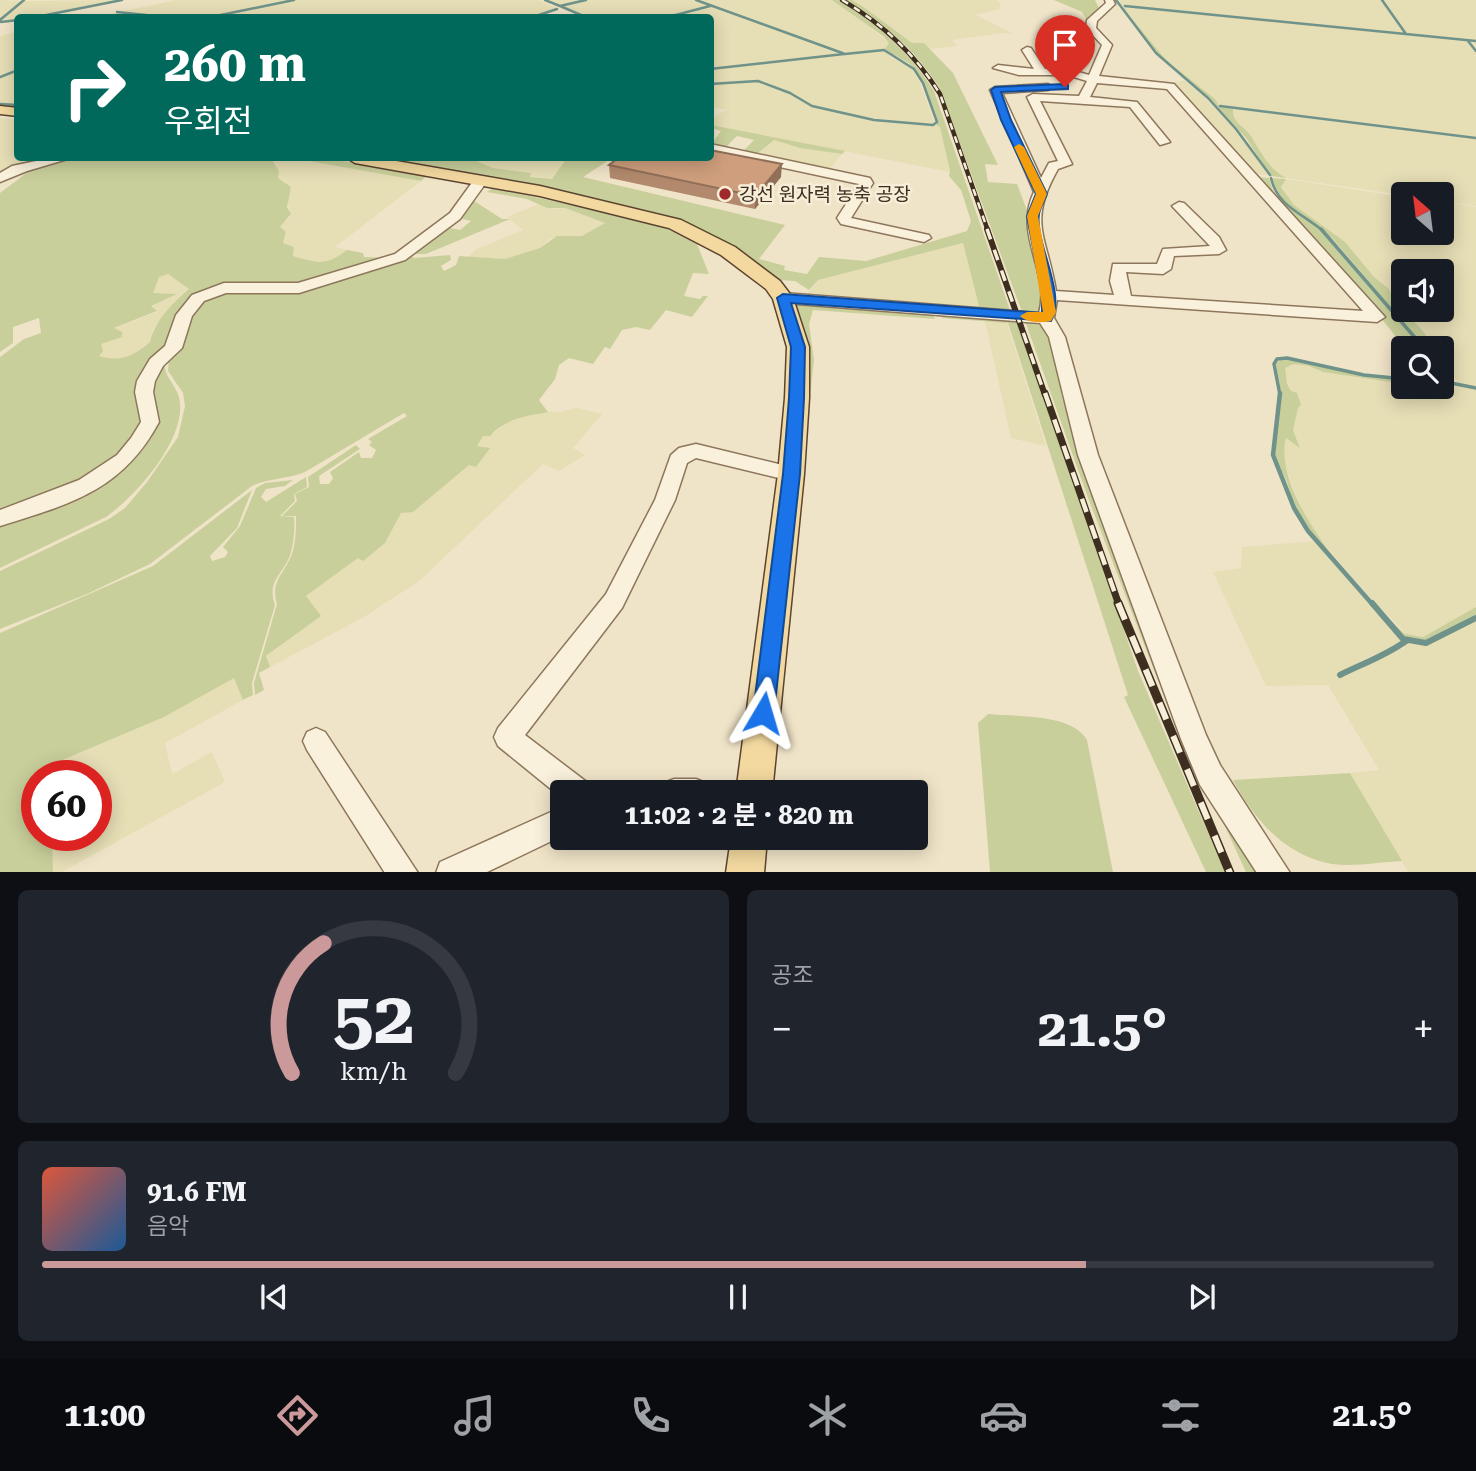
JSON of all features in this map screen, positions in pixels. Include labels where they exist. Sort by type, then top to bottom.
[{"type":"main road","points":[[376,161],[562,196],[689,229],[728,251],[773,285],[783,298],[798,347],[792,474],[756,780]]},
{"type":"main road","points":[[745,872],[748,850]]},
{"type":"street","points":[[1083,100],[1107,45],[1091,28],[1092,20],[1111,4],[1109,0]]},
{"type":"street","points":[[1027,50],[1041,71]]},
{"type":"street","points":[[998,68],[1068,72],[1091,83]]},
{"type":"street","points":[[783,298],[1047,306],[1124,300],[1377,317],[1220,144],[1174,89],[1166,85],[1091,83],[997,88],[997,96],[1041,194]]},
{"type":"street","points":[[997,96],[1133,104],[1164,142]]},
{"type":"street","points":[[1033,97],[1066,164],[1054,166],[1033,216],[1047,306],[1088,455],[1194,739],[1210,775],[1274,872]]},
{"type":"street","points":[[714,149],[865,181],[844,218],[846,221],[924,238]]},
{"type":"street","points":[[0,178],[20,168],[52,161]]},
{"type":"street","points":[[0,518],[85,488],[107,476],[136,447],[150,422],[144,392],[146,382],[156,363],[173,348],[184,315],[198,298],[224,288],[299,288],[400,257],[455,216],[481,180]]},
{"type":"street","points":[[1124,300],[1118,281],[1118,267],[1163,269],[1168,252],[1219,250],[1214,240],[1179,206]]},
{"type":"street","points":[[562,780],[507,737],[614,601],[665,500],[678,460],[686,453],[696,451],[792,474]]},
{"type":"street","points":[[316,741],[402,872]]},
{"type":"street","points":[[453,872],[550,827]]},
{"type":"shaded area","points":[[0,0],[121,0],[44,14],[14,14],[14,19],[0,22]]},
{"type":"shaded area","points":[[176,0],[538,0],[557,8],[540,14],[111,14]]},
{"type":"shaded area","points":[[546,0],[694,0],[709,5],[674,14],[580,14]]},
{"type":"shaded area","points":[[697,0],[832,0],[844,7],[890,43],[884,50],[892,58],[911,68],[919,81],[935,123],[890,122],[940,126],[950,172],[714,126],[714,117],[726,110],[714,107],[714,14],[682,14],[711,6],[832,49]]},
{"type":"shaded area","points":[[852,0],[997,0],[1001,4],[999,9],[975,15],[1014,34],[952,40],[957,46],[930,49],[924,43],[912,43]]},
{"type":"shaded area","points":[[1117,0],[1381,0],[1406,34],[1383,0],[1476,0],[1476,50],[1468,40],[1476,52],[1476,206],[1454,203],[1454,182],[1391,182],[1391,193],[1286,178],[1278,174],[1256,147],[1249,133],[1235,120],[1231,107],[1219,105],[1167,61],[1132,23]]},
{"type":"shaded area","points":[[14,33],[14,70],[0,76],[0,36]]},
{"type":"shaded area","points":[[14,71],[14,105],[0,103],[0,78]]},
{"type":"shaded area","points":[[1184,80],[1217,108],[1242,137],[1268,175],[1254,174],[1171,84]]},
{"type":"shaded area","points":[[0,118],[14,120],[14,161],[33,161],[0,172]]},
{"type":"shaded area","points":[[774,140],[842,154],[828,171],[741,153],[743,151],[757,154]]},
{"type":"shaded area","points":[[273,161],[309,161],[421,181],[335,247],[347,250],[333,261],[311,261],[293,256],[294,247],[283,243],[286,235],[280,227],[290,217],[285,182],[278,178],[277,166]]},
{"type":"shaded area","points":[[476,161],[565,161],[553,179],[529,177],[531,173],[493,168]]},
{"type":"shaded area","points":[[1286,179],[1391,195],[1391,245],[1454,245],[1454,204],[1476,207],[1476,387],[1458,383],[1454,377],[1454,336],[1425,336],[1414,322],[1454,322],[1454,259],[1391,259],[1391,296],[1349,251],[1344,242],[1294,205],[1281,186]]},
{"type":"shaded area","points":[[539,204],[555,209],[565,208],[606,223],[582,236],[551,238],[540,248],[505,259],[469,257],[475,250],[523,230],[507,217]]},
{"type":"shaded area","points":[[963,243],[980,310],[808,293],[818,280]]},
{"type":"shaded area","points":[[167,274],[190,288],[159,321],[150,342],[125,359],[114,361],[99,356],[100,344],[117,332],[113,329],[157,312],[151,306],[177,294],[152,293],[158,277]]},
{"type":"shaded area","points":[[985,321],[1007,323],[1046,446],[1011,438]]},
{"type":"shaded area","points":[[1294,364],[1309,366],[1323,372],[1391,382],[1391,399],[1454,399],[1454,384],[1476,389],[1476,607],[1423,637],[1408,636],[1314,533],[1295,494],[1283,459],[1286,437],[1300,447],[1293,430],[1298,408],[1284,372],[1285,368]]},
{"type":"shaded area","points":[[577,408],[602,414],[573,448],[585,455],[559,471],[543,464],[419,581],[364,617],[270,667],[266,657],[320,616],[306,596],[358,558],[385,543],[401,513],[489,448],[477,446],[483,436],[490,436],[513,418],[525,417],[533,411],[559,412]]},
{"type":"shaded area","points":[[1316,541],[1403,640],[1393,650],[1375,654],[1338,674],[1339,676],[1404,648],[1407,642],[1427,644],[1476,620],[1476,872],[1408,872],[1350,773],[1379,770],[1328,685],[1266,686],[1213,572],[1241,568],[1242,547]]},
{"type":"shaded area","points":[[234,677],[243,700],[165,743],[172,774],[212,752],[225,782],[112,844],[112,760],[62,760],[164,717]]},
{"type":"shaded area","points":[[52,851],[100,851],[62,872],[53,872]]},
{"type":"green space","points":[[832,0],[838,0],[853,9],[892,40],[914,63],[934,91],[1011,313],[980,310],[963,243],[818,280],[809,290],[795,281],[778,280],[714,235],[669,216],[586,196],[394,161],[476,161],[493,168],[531,173],[530,177],[552,179],[565,161],[607,161],[583,177],[785,225],[759,259],[785,266],[784,270],[807,274],[819,257],[866,261],[967,231],[971,221],[961,190],[949,176],[940,127],[936,125],[938,122],[921,79],[909,64],[885,49],[889,43]]},
{"type":"green space","points":[[844,0],[852,0],[865,8],[912,43],[924,43],[953,73],[998,165],[985,164],[988,182],[1017,184],[1028,213],[1027,223],[1043,299],[1042,309],[1038,313],[1022,312],[939,87],[897,38]]},
{"type":"green space","points":[[1054,0],[1095,0],[1100,10],[1089,24],[1082,12]]},
{"type":"green space","points":[[1121,6],[1167,61],[1215,99],[1219,106],[1233,109],[1236,121],[1251,136],[1275,170],[1286,178],[1271,176],[1246,138],[1209,98],[1151,47]]},
{"type":"green space","points":[[714,126],[845,151],[842,154],[800,148],[774,140],[757,154],[743,151],[754,140],[737,136],[726,147],[714,144],[721,131],[714,129]]},
{"type":"green space","points":[[62,161],[273,161],[279,171],[278,178],[291,187],[287,207],[291,214],[280,227],[286,232],[283,243],[294,247],[293,256],[322,262],[334,259],[347,250],[363,253],[364,257],[393,258],[307,284],[207,290],[162,355],[141,429],[104,472],[0,513],[0,357],[24,339],[41,333],[39,318],[13,327],[13,343],[0,352],[0,193],[33,168]],"holes":[[[168,274],[189,289],[165,312],[150,342],[144,347],[120,358],[99,356],[103,351],[101,344],[122,337],[122,332],[114,328],[157,311],[151,306],[177,294],[153,293],[159,277]]]},
{"type":"green space","points":[[309,161],[343,161],[428,175],[421,181]]},
{"type":"green space","points":[[1256,177],[1269,178],[1273,191],[1289,209],[1275,191],[1272,178],[1286,179],[1281,187],[1294,205],[1345,242],[1374,277],[1389,289],[1391,308],[1333,239],[1308,218],[1332,239],[1391,310],[1391,322],[1401,322],[1413,336],[1395,336]]},
{"type":"green space","points":[[493,188],[649,222],[700,242],[697,244],[709,274],[693,273],[684,296],[700,299],[708,296],[692,317],[666,310],[650,330],[636,327],[622,330],[610,349],[605,347],[593,364],[569,358],[559,365],[555,379],[539,400],[548,412],[517,419],[503,425],[490,436],[483,436],[477,446],[490,448],[476,467],[469,465],[413,512],[401,513],[385,543],[363,561],[358,558],[306,596],[321,616],[266,656],[270,667],[259,673],[264,690],[255,695],[254,683],[277,604],[275,590],[294,545],[296,516],[282,516],[297,501],[295,494],[309,487],[308,477],[356,445],[360,449],[319,476],[320,484],[329,484],[333,478],[330,472],[359,452],[361,458],[372,458],[376,450],[369,445],[372,442],[368,439],[407,416],[404,413],[305,472],[252,486],[150,564],[87,594],[0,629],[0,571],[109,519],[125,508],[178,437],[185,406],[183,393],[168,371],[169,358],[187,315],[216,291],[287,291],[409,255],[414,258],[450,255],[451,260],[441,266],[444,271],[456,265],[459,256],[505,259],[540,248],[557,236],[582,236],[605,223],[565,208],[547,208],[527,199],[487,192]]},
{"type":"green space","points":[[474,201],[502,219],[510,219],[426,254],[416,254],[416,251],[445,227],[460,230],[471,221],[458,218]]},
{"type":"green space","points":[[804,303],[932,314],[935,319],[813,310],[809,324],[814,360],[808,414],[804,411],[806,348],[796,305]]},
{"type":"green space","points":[[945,315],[1018,320],[1138,671],[1225,872],[1206,872],[1124,697],[1128,695],[1008,323],[941,318]]},
{"type":"green space","points":[[1025,321],[1043,326],[1051,339],[1062,397],[1088,477],[1260,872],[1246,872],[1157,678],[1087,495]]},
{"type":"green space","points":[[1403,322],[1414,322],[1426,336],[1415,336]]},
{"type":"green space","points":[[165,358],[167,374],[179,397],[180,413],[168,447],[145,480],[106,517],[0,568],[0,520],[42,506],[144,444],[147,391]]},
{"type":"green space","points":[[1282,358],[1391,378],[1391,382],[1323,372],[1294,364],[1285,368],[1287,383],[1291,391],[1297,393],[1301,405],[1293,430],[1300,448],[1286,438],[1285,462],[1292,488],[1324,544],[1355,583],[1309,531],[1295,508],[1287,482],[1274,455],[1281,392],[1276,364]]},
{"type":"green space","points":[[306,477],[307,487],[294,494],[295,501],[280,516],[294,517],[293,543],[288,560],[273,589],[275,605],[252,683],[253,695],[243,700],[234,678],[164,717],[62,760],[21,760],[21,851],[52,851],[53,872],[0,872],[0,633],[153,566],[252,490],[237,528],[210,556],[212,561],[225,557],[228,552],[223,547],[240,526],[256,488],[265,483],[293,480],[285,486],[266,489],[261,497],[266,502]]},
{"type":"green space","points":[[1369,598],[1405,634],[1423,637],[1476,607],[1476,616],[1425,642],[1404,638]]},
{"type":"green space","points":[[988,714],[1043,718],[1080,731],[1087,740],[1113,872],[990,872],[978,723]]},
{"type":"green space","points":[[1350,773],[1402,861],[1340,865],[1315,860],[1300,853],[1261,822],[1233,780]]},
{"type":"building","points":[[714,151],[782,164],[755,196],[609,165],[614,161],[714,161]]},
{"type":"waterway","points":[[0,20],[24,0]]},
{"type":"waterway","points":[[51,14],[122,0]]},
{"type":"waterway","points":[[226,14],[294,0]]},
{"type":"waterway","points":[[545,0],[560,6]]},
{"type":"waterway","points":[[560,6],[586,0]]},
{"type":"waterway","points":[[696,0],[845,54],[884,50],[914,69],[923,83],[937,122],[933,125],[874,120],[812,106],[790,93],[758,81],[714,84]]},
{"type":"waterway","points":[[1116,0],[1156,53],[1208,98],[1236,129],[1270,175]]},
{"type":"waterway","points":[[1382,0],[1406,34]]},
{"type":"waterway","points":[[560,6],[579,14]]},
{"type":"waterway","points":[[679,14],[710,6]]},
{"type":"waterway","points":[[1125,6],[1476,41]]},
{"type":"waterway","points":[[542,14],[557,9]]},
{"type":"waterway","points":[[117,12],[136,14]]},
{"type":"waterway","points":[[1,22],[14,20]]},
{"type":"waterway","points":[[1468,41],[1476,51]]},
{"type":"waterway","points":[[714,69],[844,54]]},
{"type":"waterway","points":[[0,77],[14,72]]},
{"type":"waterway","points":[[0,104],[14,105]]},
{"type":"waterway","points":[[1220,106],[1476,138]]},
{"type":"waterway","points":[[0,173],[13,166],[34,161]]},
{"type":"waterway","points":[[1271,178],[1279,196],[1322,230]]},
{"type":"waterway","points":[[1322,230],[1414,336]]},
{"type":"waterway","points":[[1280,394],[1274,364],[1277,359],[1287,358],[1364,375],[1391,378]]},
{"type":"waterway","points":[[1454,384],[1476,388]]},
{"type":"waterway","points":[[1280,394],[1273,455],[1294,508],[1308,531],[1373,605]]},
{"type":"waterway","points":[[1372,603],[1403,639],[1426,643],[1476,618]]},
{"type":"waterway","points":[[1340,675],[1406,641]]},
{"type":"railway","points":[[842,0],[897,41],[920,66],[940,94],[988,231]]},
{"type":"railway","points":[[987,229],[1045,395]]},
{"type":"railway","points":[[1045,393],[1119,605]]},
{"type":"railway","points":[[1118,603],[1230,872]]},
{"type":"slow traffic","points":[[1019,147],[1041,194],[1033,216],[1049,312],[1046,318],[1027,316]]},
{"type":"place","name":"강선 원자력 농축 공장","points":[[725,194]]},
{"type":"route","points":[[763,713],[792,474],[797,398],[798,347],[783,298],[1046,318],[1049,312],[1048,295],[1033,216],[1041,194],[995,90],[1065,87]]}]
